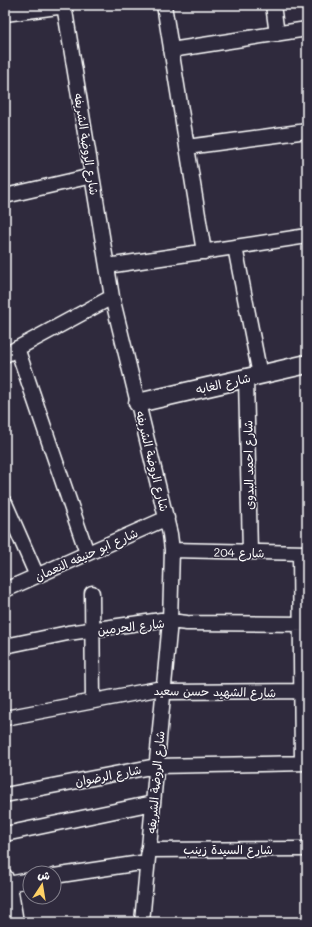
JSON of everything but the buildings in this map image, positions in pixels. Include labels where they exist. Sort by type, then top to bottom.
[{"type":"street","points":[[164,5],[204,252]]},
{"type":"street","points":[[273,5],[277,34]]},
{"type":"street","points":[[5,14],[64,6]]},
{"type":"street","name":"شارع الروضة الشريفه","points":[[64,6],[112,297],[167,518],[172,550],[170,621],[142,922]]},
{"type":"street","points":[[171,50],[307,29]]},
{"type":"street","points":[[187,147],[307,132]]},
{"type":"street","points":[[5,196],[92,176]]},
{"type":"street","points":[[107,266],[307,236]]},
{"type":"street","name":"شارع احمد البدوى","points":[[235,247],[253,376],[250,552]]},
{"type":"street","points":[[87,554],[11,352],[112,297]]},
{"type":"street","name":"شارع الغابه","points":[[138,403],[307,364]]},
{"type":"street","points":[[5,503],[37,576]]},
{"type":"street","name":"شارع ابو حنيفه النعمان","points":[[5,590],[167,518]]},
{"type":"street","name":"شارع 204","points":[[172,550],[304,553]]},
{"type":"street","points":[[304,553],[305,763]]},
{"type":"street","points":[[92,593],[93,701]]},
{"type":"street","name":"شارع الحرمين","points":[[5,646],[93,630],[161,620],[186,623],[304,624]]},
{"type":"street","name":"شارع الشهيد حسن سعيد","points":[[5,718],[154,689],[169,692],[304,691]]},
{"type":"street","name":"شارع الرضوان","points":[[5,795],[156,766],[305,763]]},
{"type":"street","points":[[5,834],[153,803]]},
{"type":"street","name":"شارع السيدة زينب","points":[[62,874],[148,856],[307,849]]},
{"type":"street","points":[[16,922],[14,908],[6,880],[22,880]]}]
